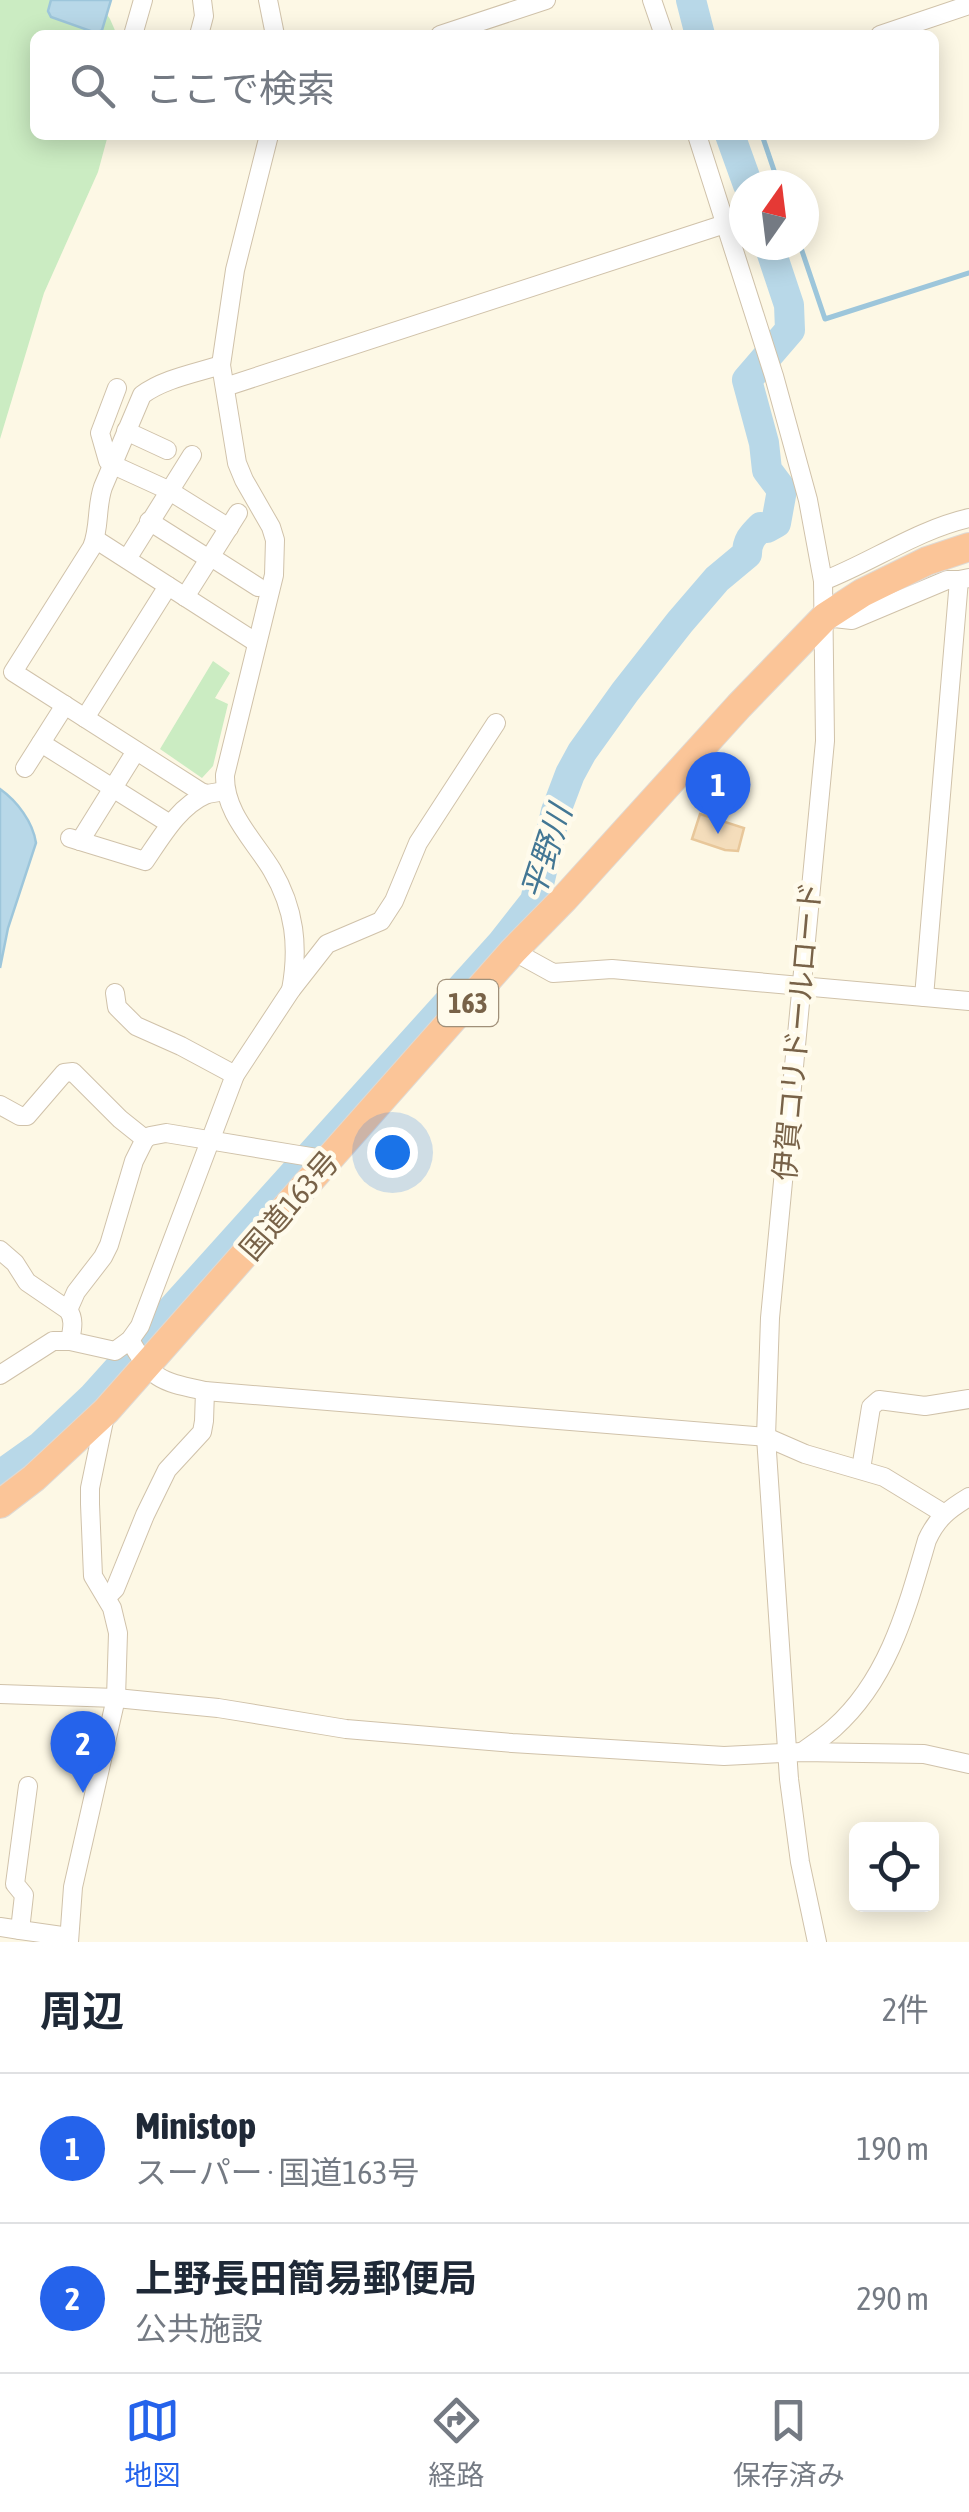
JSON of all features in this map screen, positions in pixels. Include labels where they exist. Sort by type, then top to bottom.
[{"type":"highway","name":"国道163号","points":[[0,1504],[106,1411],[316,1157],[564,899],[824,617],[927,560],[969,546]]},
{"type":"street","points":[[134,30],[142,0]]},
{"type":"street","points":[[200,30],[202,0]]},
{"type":"street","points":[[268,0],[274,30]]},
{"type":"street","points":[[455,30],[546,0]]},
{"type":"street","points":[[652,0],[662,30]]},
{"type":"street","points":[[895,30],[969,5]]},
{"type":"street","points":[[136,751],[75,839],[146,861],[170,824],[190,805],[216,792],[225,775],[274,575],[271,527],[237,463],[220,365],[235,270],[268,140]]},
{"type":"street","name":"伊賀コリドールロード","points":[[699,140],[774,376],[808,500],[823,581],[825,741],[770,1318],[766,1437],[795,1753],[800,1862],[817,1942]]},
{"type":"street","points":[[225,387],[725,224]]},
{"type":"street","points":[[220,365],[146,391],[98,499],[96,539],[14,672],[201,792],[216,792],[228,804],[274,873],[294,927],[296,962],[291,990]]},
{"type":"street","points":[[117,388],[100,433],[111,464],[234,521],[185,597]]},
{"type":"street","points":[[126,431],[166,450]]},
{"type":"street","points":[[127,560],[192,454]]},
{"type":"street","points":[[823,581],[858,568],[928,532],[969,518]]},
{"type":"street","points":[[149,521],[258,587]]},
{"type":"street","points":[[96,539],[258,643]]},
{"type":"street","points":[[824,617],[852,620],[946,580],[964,579],[924,997]]},
{"type":"street","points":[[85,718],[168,586]]},
{"type":"street","points":[[25,768],[65,705]]},
{"type":"street","points":[[0,1375],[53,1341],[70,1340],[114,1350],[130,1340],[140,1326],[235,1075],[291,990],[327,944],[381,921],[394,901],[418,844],[496,723]]},
{"type":"street","points":[[41,743],[170,824]]},
{"type":"street","points":[[514,952],[553,973],[612,969],[969,1001]]},
{"type":"street","points":[[114,992],[117,1007],[136,1026],[235,1075]]},
{"type":"street","points":[[0,1106],[28,1116],[64,1073],[72,1072],[145,1139]]},
{"type":"street","points":[[68,1310],[85,1278],[103,1257],[145,1139],[166,1134],[316,1157]]},
{"type":"street","points":[[0,1250],[15,1262],[27,1282],[72,1315],[70,1340]]},
{"type":"street","points":[[130,1340],[145,1368],[165,1382],[204,1391],[766,1437],[804,1454],[884,1476],[943,1513]]},
{"type":"street","points":[[107,1598],[167,1470],[202,1432],[204,1391]]},
{"type":"street","points":[[861,1469],[871,1408],[879,1400],[925,1406],[969,1399]]},
{"type":"street","points":[[0,1927],[69,1940],[73,1886],[116,1698],[118,1633],[107,1598],[93,1576],[90,1504],[106,1411]]},
{"type":"street","points":[[795,1753],[833,1728],[857,1704],[901,1628],[927,1540],[943,1513],[969,1497]]},
{"type":"street","points":[[0,1694],[116,1698],[218,1708],[346,1728],[512,1743],[724,1756],[924,1754],[969,1764]]},
{"type":"street","points":[[20,1930],[24,1895],[15,1884],[28,1786]]},
{"type":"green space","points":[[0,0],[97,0],[115,30],[30,30],[30,140],[107,140],[98,172],[44,293],[0,439]]},
{"type":"green space","points":[[213,661],[230,673],[215,698],[228,704],[213,766],[202,778],[160,749]]},
{"type":"water","points":[[51,0],[111,0],[102,30],[88,30],[51,17]]},
{"type":"water","points":[[0,789],[23,813],[36,843],[8,928],[0,968]]},
{"type":"building","points":[[700,814],[744,828],[738,851],[692,839]]},
{"type":"waterway","name":"平野川","points":[[691,0],[699,30]]},
{"type":"waterway","name":"平野川","points":[[732,140],[743,170]]},
{"type":"waterway","points":[[764,140],[774,170]]},
{"type":"waterway","name":"平野川","points":[[0,1475],[41,1446],[92,1398],[502,943],[535,901],[556,811],[582,752],[680,622],[717,579],[747,554],[755,533],[776,523],[782,490],[767,470],[747,380],[790,330],[789,305],[774,260]]},
{"type":"waterway","points":[[805,260],[825,319],[969,273]]},
{"type":"place","name":"Ministop","points":[[718,834]]},
{"type":"place","name":"上野長田簡易郵便局","points":[[83,1793]]}]
